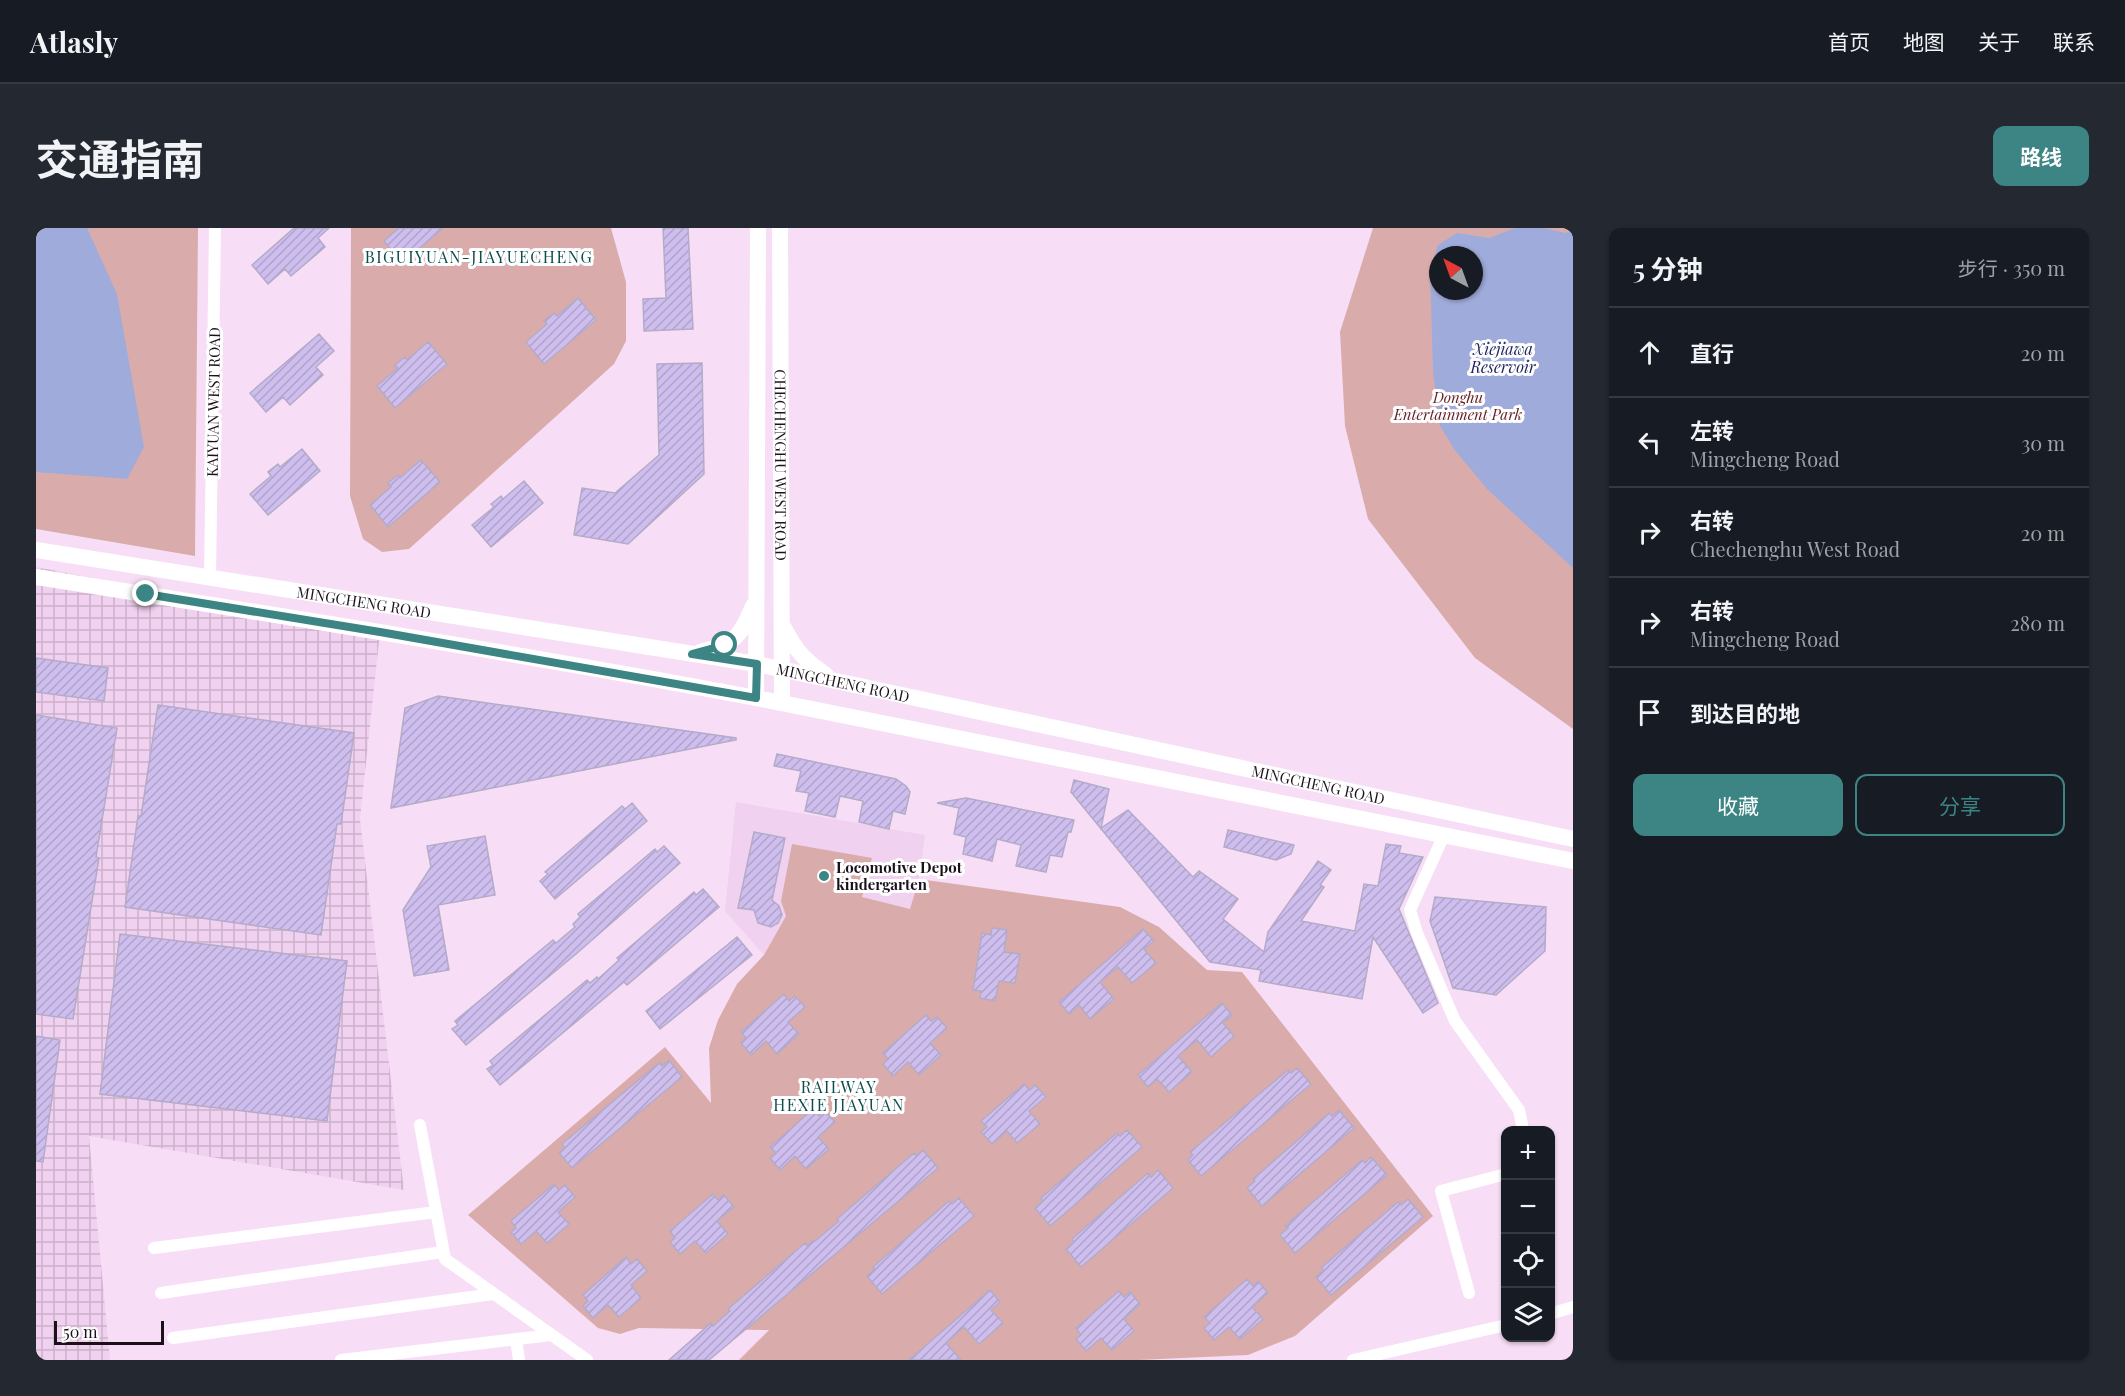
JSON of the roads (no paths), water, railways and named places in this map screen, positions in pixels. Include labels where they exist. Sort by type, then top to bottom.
[{"type":"main road","name":"CHECHENGHU WEST ROAD","points":[[756,698],[758,228]]},
{"type":"main road","name":"CHECHENGHU WEST ROAD","points":[[780,228],[782,704]]},
{"type":"main road","name":"MINGCHENG ROAD","points":[[36,550],[757,664],[1573,838]]},
{"type":"main road","name":"MINGCHENG ROAD","points":[[36,577],[380,632],[756,698],[1573,861]]},
{"type":"main road","points":[[692,654],[725,645],[743,629],[757,596]]},
{"type":"main road","points":[[783,626],[795,649],[806,661],[834,681]]},
{"type":"street","name":"KAIYUAN WEST ROAD","points":[[210,577],[215,228]]},
{"type":"street","points":[[1444,835],[1410,910],[1417,933],[1455,1021],[1519,1110],[1522,1126]]},
{"type":"street","points":[[420,1125],[445,1259],[587,1360]]},
{"type":"street","points":[[1469,1293],[1441,1191],[1501,1175]]},
{"type":"street","points":[[154,1248],[436,1212]]},
{"type":"street","points":[[161,1293],[443,1252]]},
{"type":"street","points":[[174,1338],[493,1294]]},
{"type":"street","points":[[1555,1313],[1573,1307]]},
{"type":"street","points":[[1353,1360],[1501,1326]]},
{"type":"street","points":[[341,1360],[551,1335]]},
{"type":"street","points":[[516,1339],[519,1360]]},
{"type":"water","points":[[36,228],[87,228],[117,294],[144,447],[127,479],[36,472]]},
{"type":"water","name":"Xiejiawa Reservoir","points":[[1515,228],[1544,228],[1565,233],[1573,231],[1573,568],[1488,490],[1454,449],[1439,424],[1433,371],[1431,300],[1483,300],[1483,246],[1438,246],[1457,233],[1489,238]]},
{"type":"place","name":"Locomotive Depot kindergarten","points":[[824,876]]},
{"type":"district","name":"BIGUIYUAN-JIAYUECHENG","points":[[479,256]]},
{"type":"district","name":"RAILWAY HEXIE JIAYUAN","points":[[839,1095]]},
{"type":"park label","name":"Donghu Entertainment Park","points":[[1458,406]]}]
